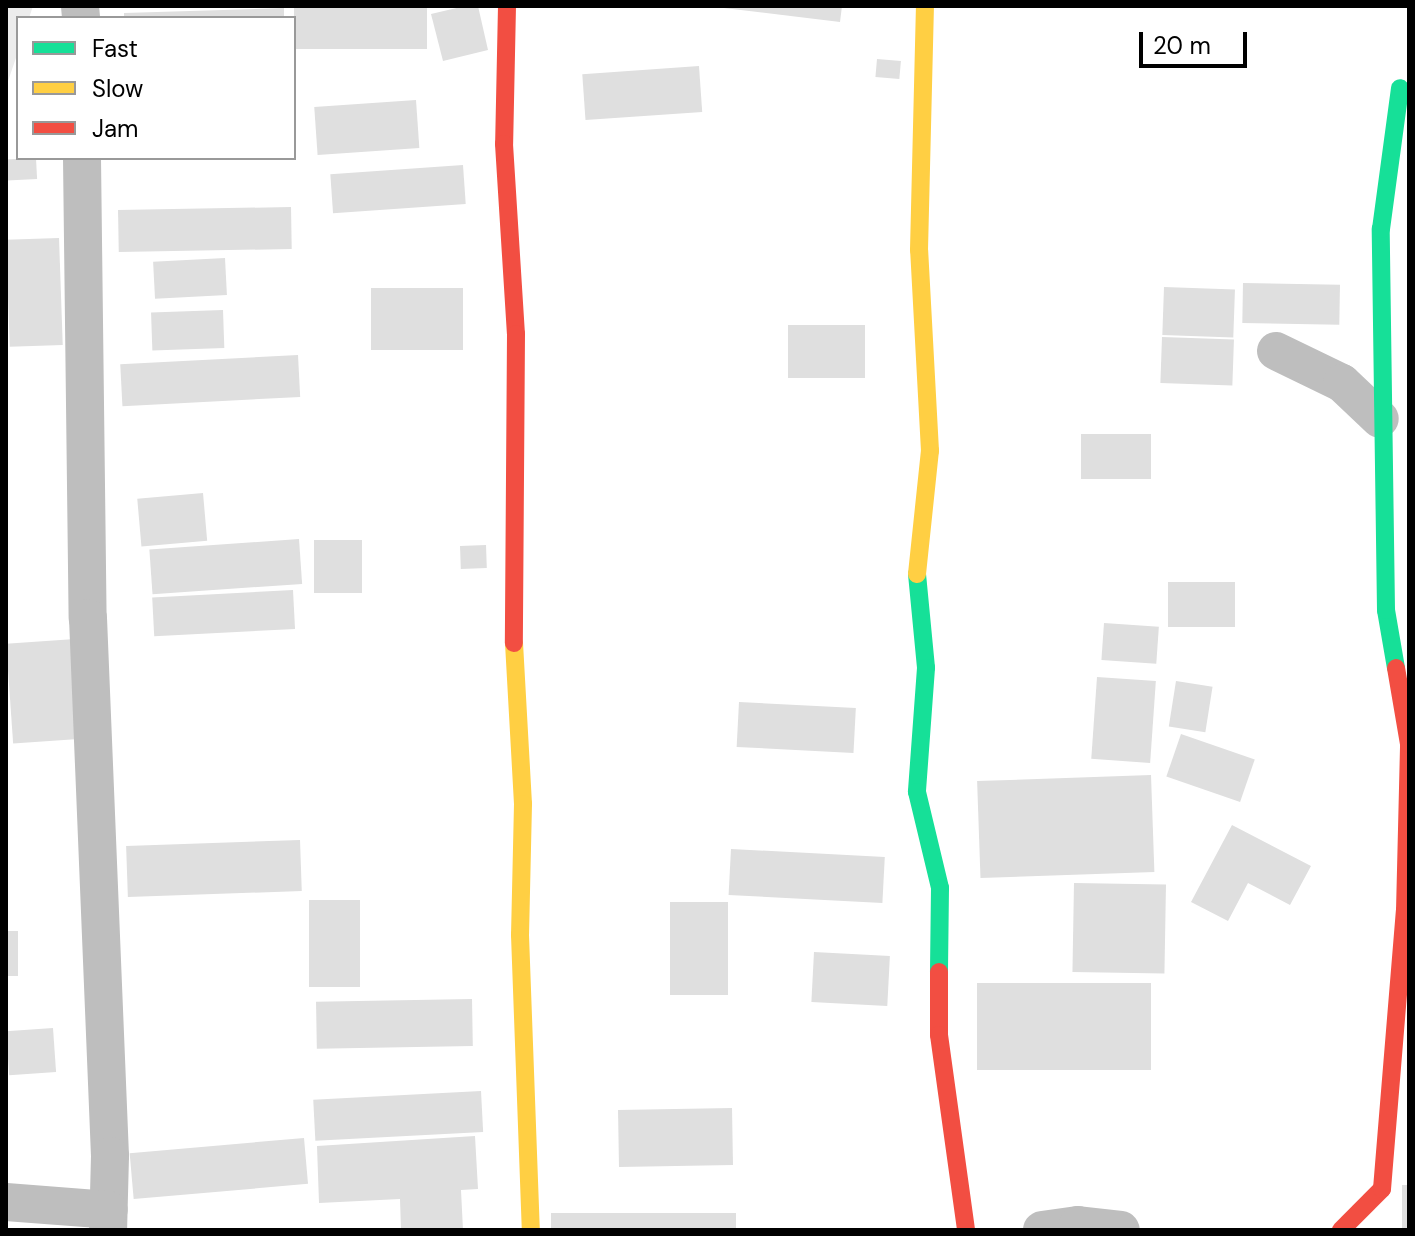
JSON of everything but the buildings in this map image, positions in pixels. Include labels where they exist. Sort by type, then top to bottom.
[{"type":"street","points":[[507,6],[504,144],[516,334],[513,617],[523,804],[520,935],[531,1230]]},
{"type":"street","points":[[925,6],[919,250],[930,451],[917,571],[926,668],[917,792],[940,888],[939,1035],[966,1230]]},
{"type":"street","points":[[1341,1230],[1382,1189],[1405,911],[1409,744],[1386,610],[1380,419],[1381,229],[1400,88]]},
{"type":"street","points":[[6,1202],[108,1220],[88,618],[82,160]]},
{"type":"street","points":[[1276,351],[1342,383],[1380,419]]},
{"type":"street","points":[[1042,1230],[1078,1225],[1121,1230]]},
{"type":"shaded area","points":[[6,6],[33,6],[30,16],[16,16],[16,58],[6,87]]},
{"type":"traffic: fast","points":[[1396,668],[1386,610],[1381,229],[1400,88]]},
{"type":"traffic: fast","points":[[917,574],[926,668],[917,792],[940,888],[939,972]]},
{"type":"traffic: slow","points":[[917,574],[930,451],[919,250],[925,6]]},
{"type":"traffic: slow","points":[[514,643],[523,804],[520,935],[531,1230]]},
{"type":"traffic: jam","points":[[507,6],[504,144],[516,334],[514,643]]},
{"type":"traffic: jam","points":[[1341,1230],[1382,1189],[1405,911],[1409,744],[1396,668]]},
{"type":"traffic: jam","points":[[939,972],[939,1035],[966,1230]]}]
